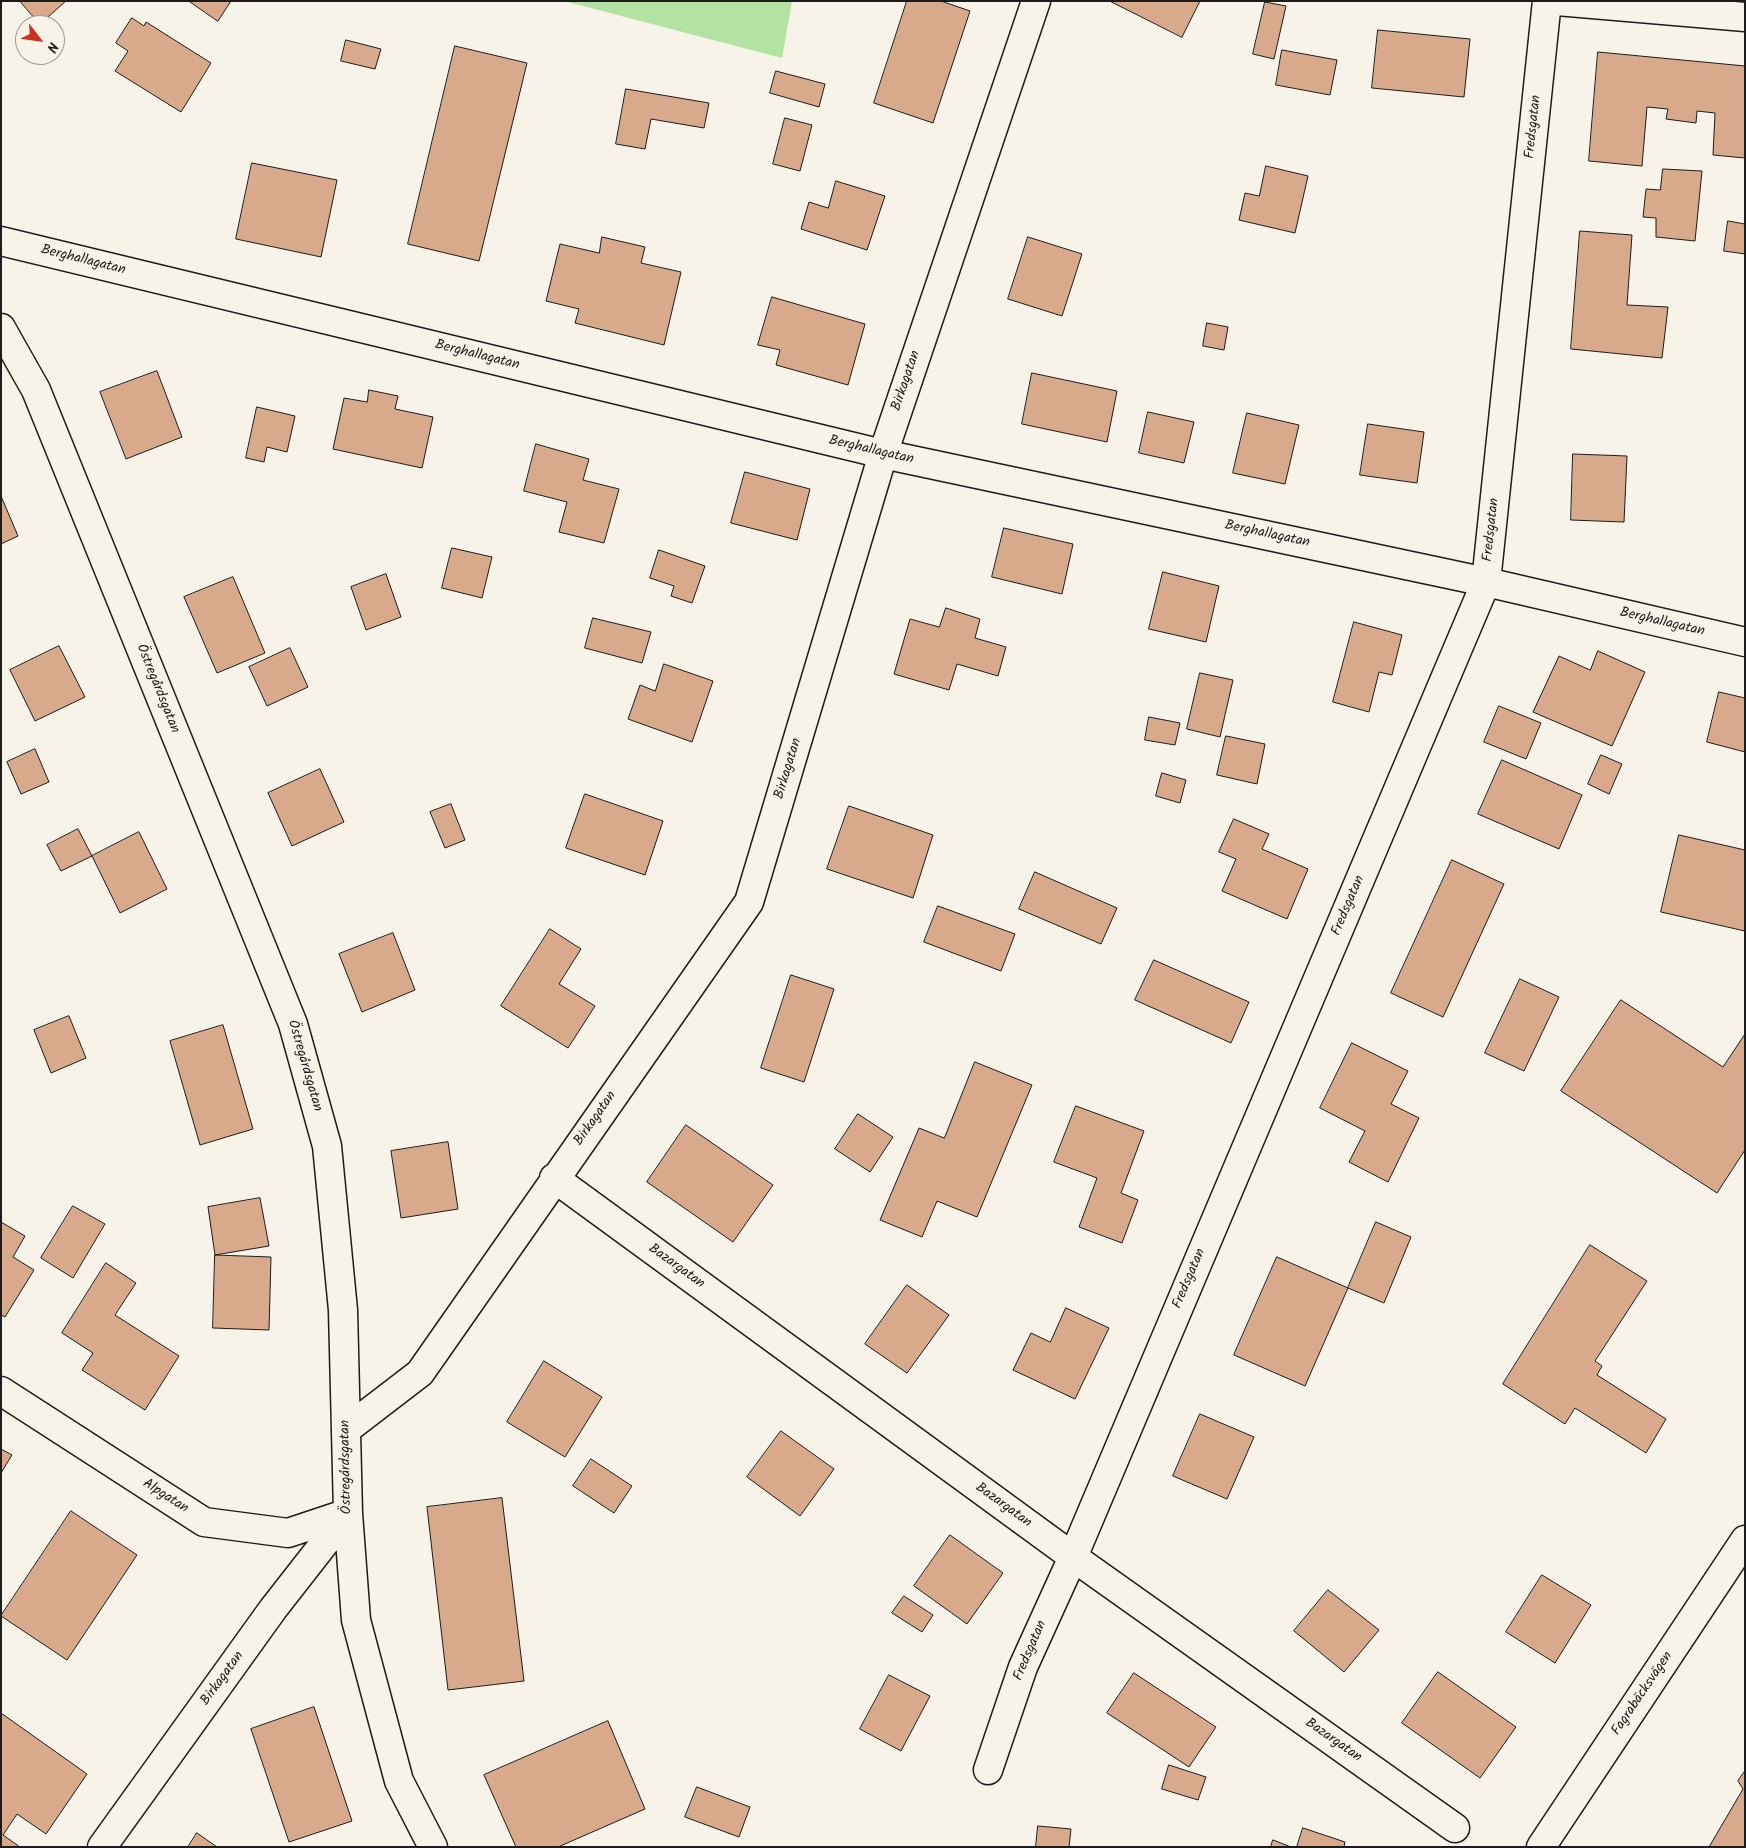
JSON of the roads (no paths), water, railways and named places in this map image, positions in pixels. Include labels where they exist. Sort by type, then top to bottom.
[{"type":"street","name":"Birkagatan","points":[[346,1429],[420,1373],[554,1178],[749,902],[883,454],[1036,1]]},
{"type":"street","name":"Fredsgatan","points":[[988,1770],[1023,1667],[1073,1557],[1486,582],[1547,1]]},
{"type":"street","points":[[1557,1],[1745,17]]},
{"type":"street","name":"Berghallagatan","points":[[1,241],[883,454],[1486,582],[1745,642]]},
{"type":"street","name":"Östregårdsgatan","points":[[1,328],[36,390],[293,1024],[328,1146],[343,1310],[348,1513],[356,1620],[399,1781],[433,1847]]},
{"type":"street","name":"Bazargatan","points":[[554,1178],[1073,1557],[1455,1828]]},
{"type":"street","name":"Alpgatan","points":[[1,1391],[204,1522],[288,1533],[348,1513]]},
{"type":"street","name":"Birkagatan","points":[[102,1847],[273,1609],[348,1513]]},
{"type":"street","name":"Fagrabäcksvägen","points":[[1541,1847],[1745,1540]]}]
